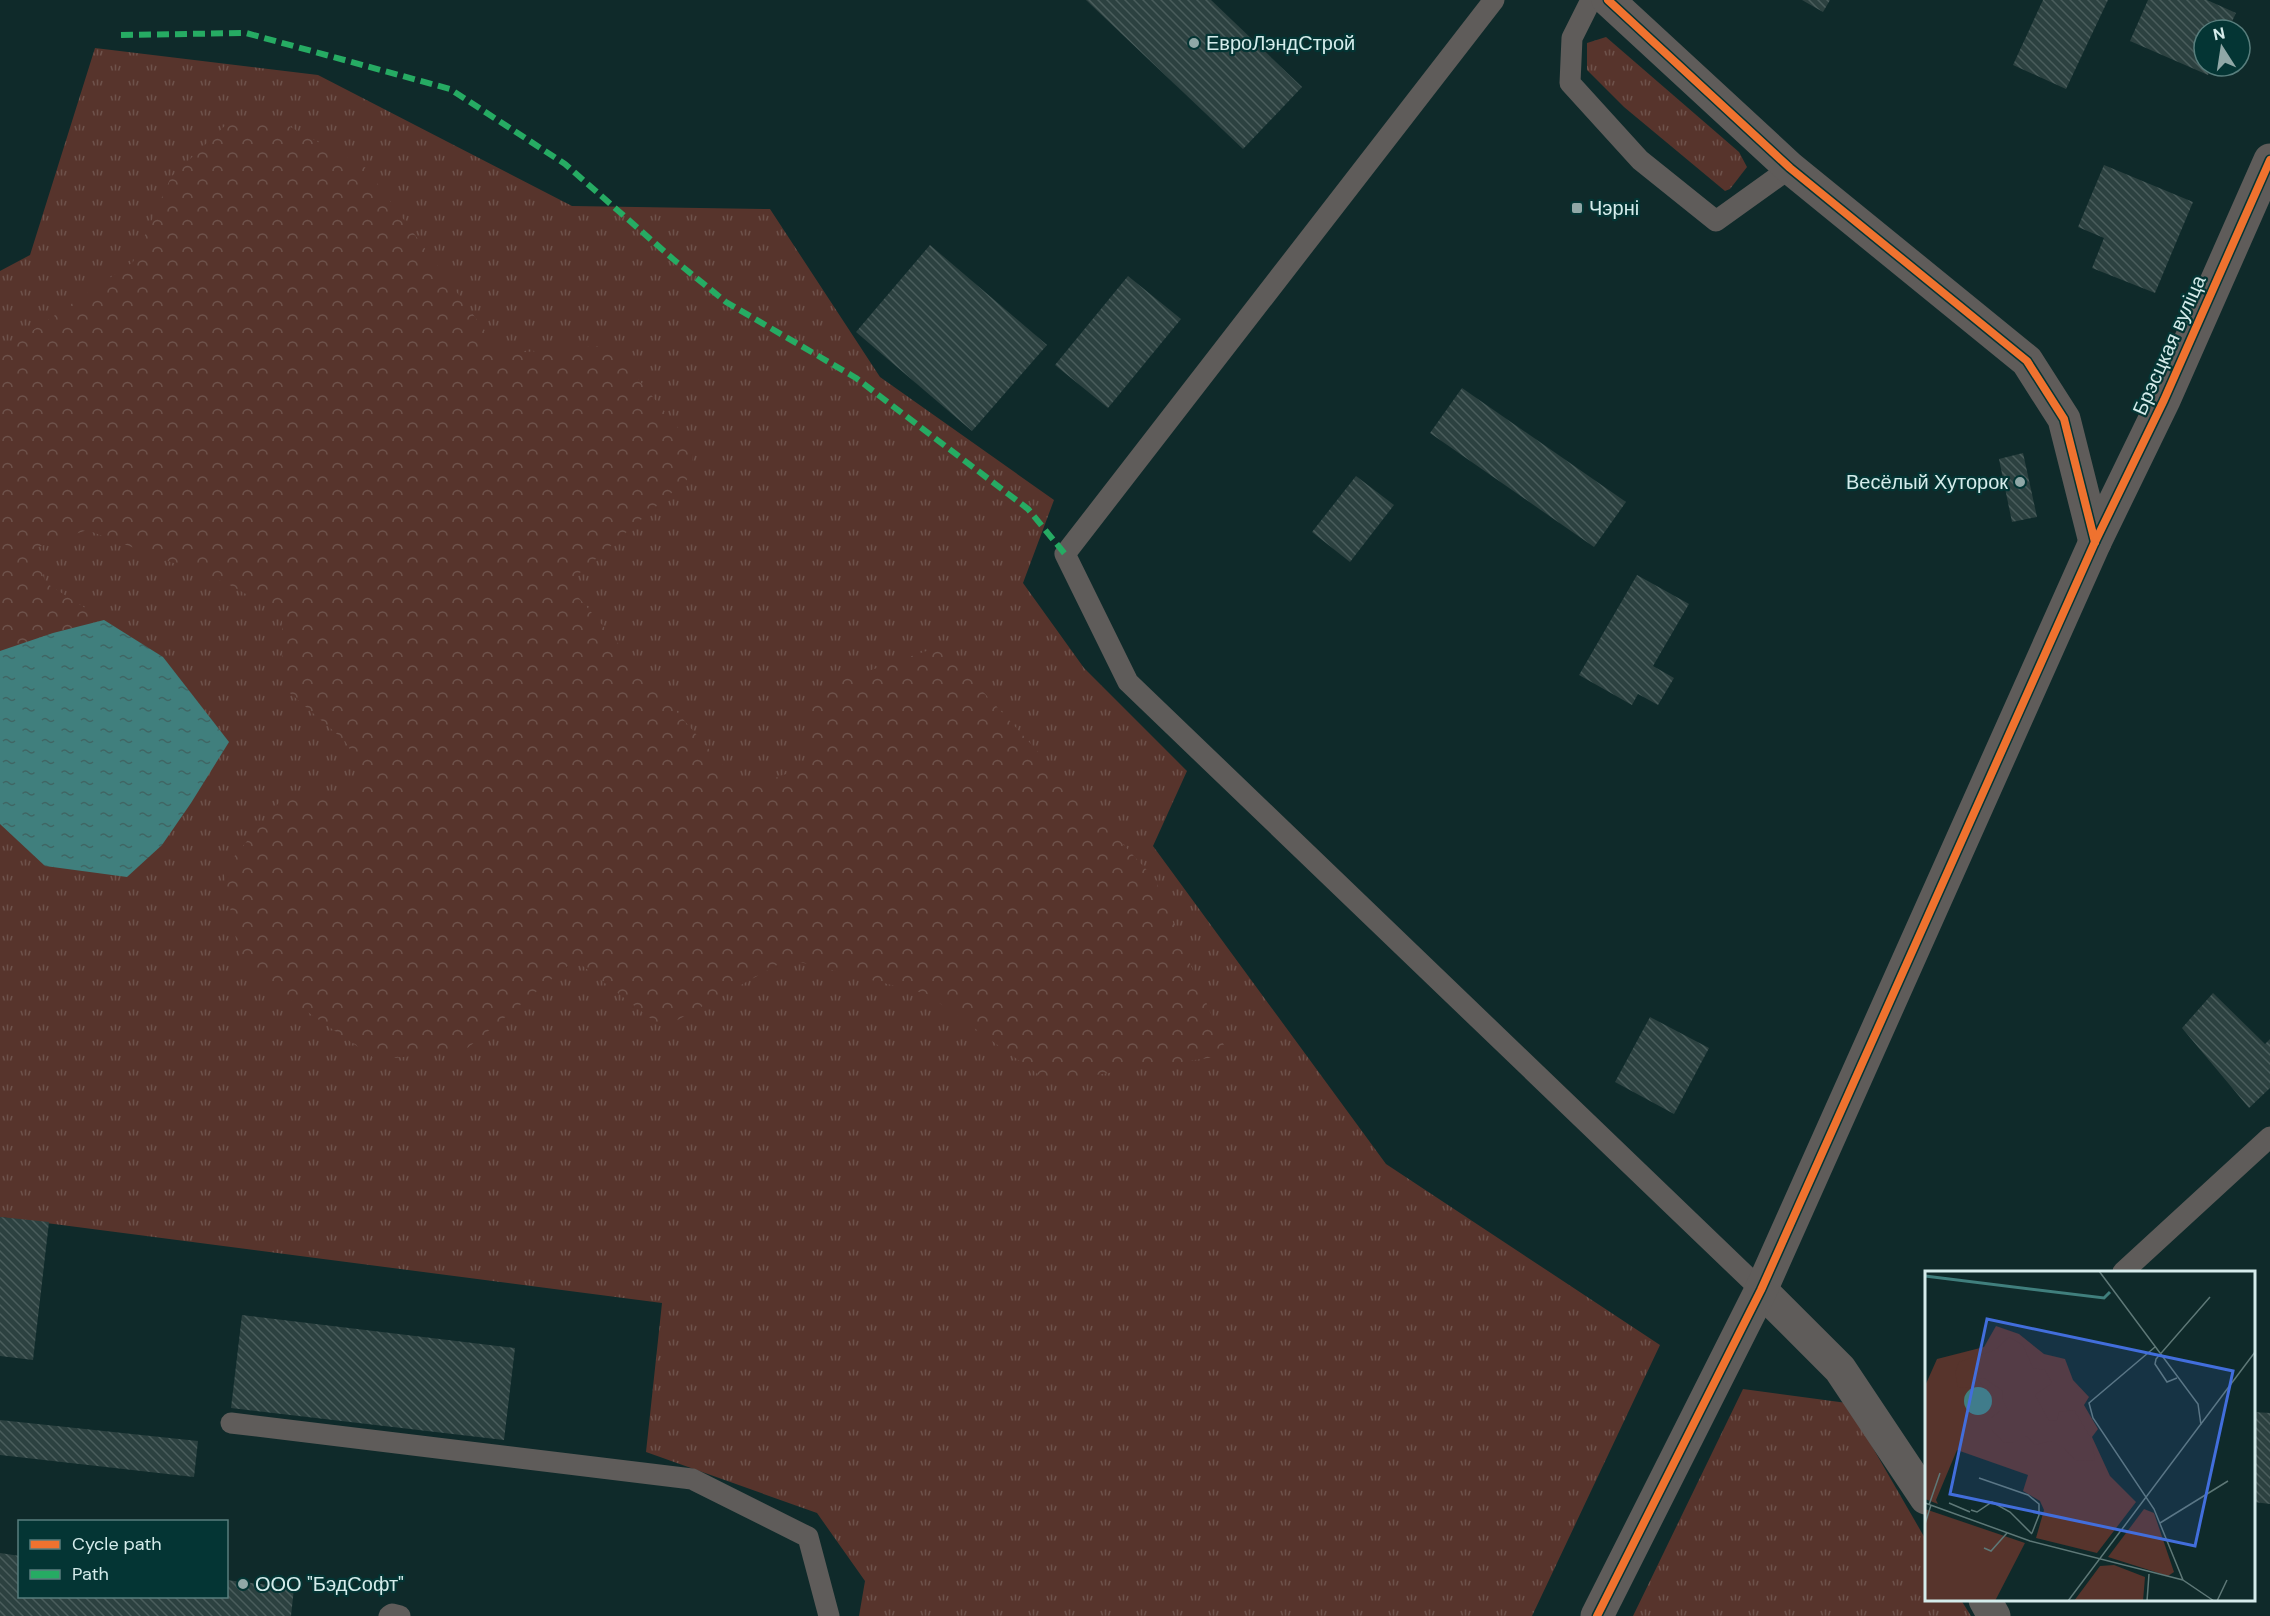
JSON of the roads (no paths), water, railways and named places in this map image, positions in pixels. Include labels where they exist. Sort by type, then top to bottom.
[{"type":"street","points":[[1608,0],[1790,168],[2027,361],[2064,419],[2095,542]]},
{"type":"street","name":"Брэсцкая вуліца","points":[[1597,1616],[1761,1290],[2095,542],[2164,399],[2270,160]]},
{"type":"street","points":[[1761,1290],[1840,1369],[1924,1486]]},
{"type":"street","points":[[1985,1601],[1994,1616]]},
{"type":"lane","points":[[1494,0],[1065,554],[1128,682],[1761,1290]]},
{"type":"lane","points":[[1592,0],[1572,38],[1570,83],[1640,160],[1716,221],[1790,168]]},
{"type":"lane","points":[[2123,1271],[2270,1137]]},
{"type":"lane","points":[[231,1423],[692,1479],[808,1537],[829,1616]]},
{"type":"lane","points":[[389,1616],[392,1614],[400,1616]]},
{"type":"water","points":[[104,620],[163,657],[229,742],[162,845],[127,877],[45,866],[0,824],[0,651],[53,633]]},
{"type":"place","name":"ЕвроЛэндСтрой","points":[[1194,43]]},
{"type":"place","name":"Чэрні","points":[[1577,208]]},
{"type":"place","name":"Весёлый Хуторок","points":[[2020,482]]},
{"type":"place","name":"ООО \"БэдСофт\"","points":[[243,1584]]}]
